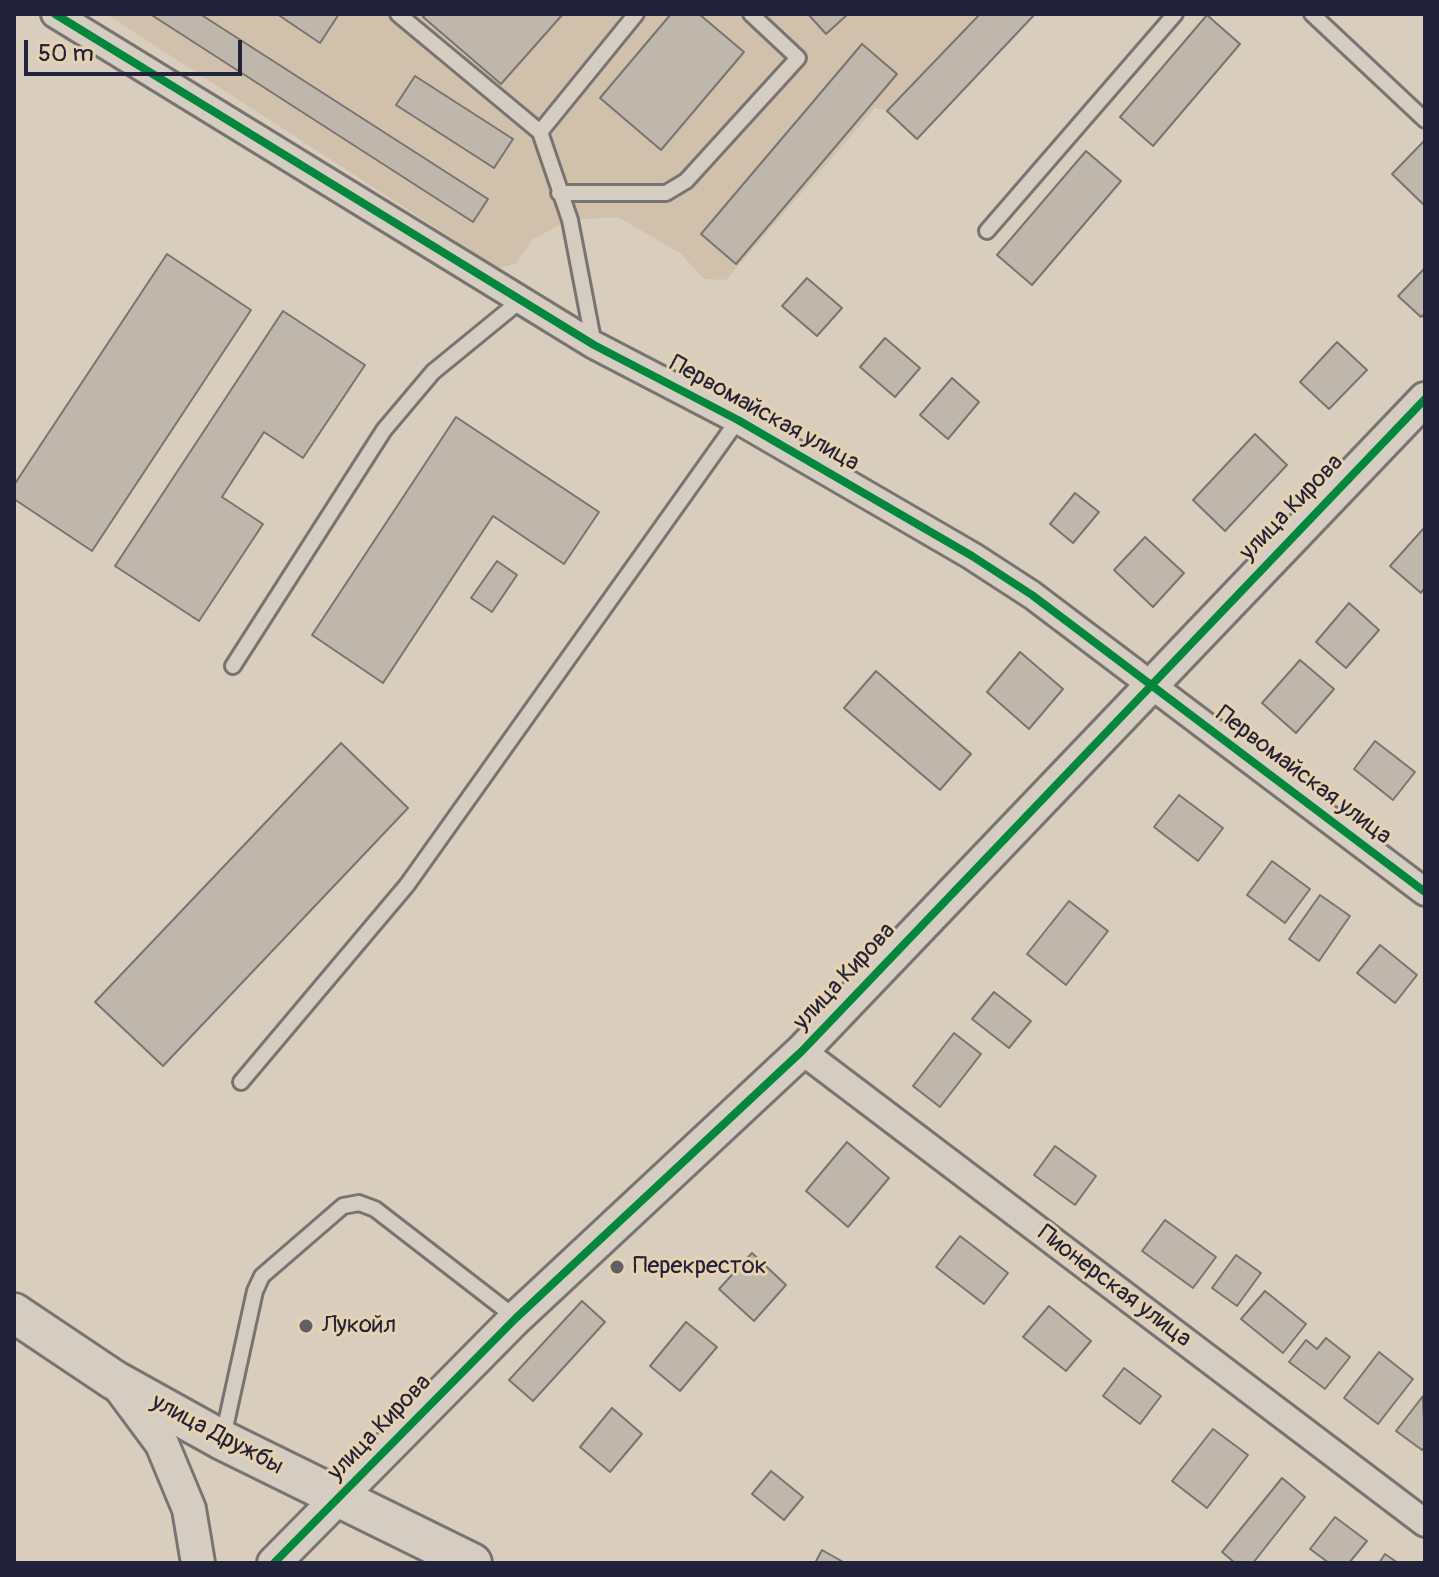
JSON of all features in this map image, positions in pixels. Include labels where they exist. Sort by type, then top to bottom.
[{"type":"main road","name":"улица Дружбы","points":[[14,1313],[114,1380],[222,1440],[472,1563]]},
{"type":"street","name":"Первомайская улица","points":[[55,14],[594,345],[738,420],[1032,595],[1148,686],[1425,892]]},
{"type":"street","name":"улица Кирова","points":[[274,1563],[516,1318],[802,1051],[1425,399]]},
{"type":"street","name":"Пионерская улица","points":[[802,1051],[1425,1523]]},
{"type":"street","points":[[114,1380],[162,1444],[189,1509],[198,1563]]},
{"type":"lane","points":[[398,14],[540,132],[570,220],[594,345]]},
{"type":"lane","points":[[540,132],[636,14]]},
{"type":"lane","points":[[559,193],[666,193],[686,181],[798,58],[751,14]]},
{"type":"lane","points":[[987,231],[1175,14]]},
{"type":"lane","points":[[1312,14],[1425,120]]},
{"type":"lane","points":[[233,666],[384,430],[433,372],[521,300]]},
{"type":"lane","points":[[241,1082],[407,885],[738,420]]},
{"type":"lane","points":[[222,1440],[255,1291],[262,1276],[343,1206],[359,1203],[375,1209],[516,1318]]},
{"type":"shaded area","points":[[106,14],[978,14],[887,111],[875,108],[726,280],[704,279],[680,253],[618,217],[570,220],[533,239],[516,264],[498,268]]},
{"type":"building","points":[[150,14],[200,14],[488,199],[473,222]]},
{"type":"building","points":[[277,14],[339,14],[320,43]]},
{"type":"building","points":[[426,14],[563,14],[501,84],[423,17]]},
{"type":"building","points":[[671,14],[699,14],[744,52],[661,150],[600,98]]},
{"type":"building","points":[[808,14],[848,14],[826,34]]},
{"type":"building","points":[[980,14],[1035,14],[917,139],[887,111]]},
{"type":"building","points":[[1207,15],[1240,44],[1153,146],[1120,117]]},
{"type":"building","points":[[862,44],[897,74],[736,264],[701,234]]},
{"type":"building","points":[[415,76],[513,139],[494,168],[396,105]]},
{"type":"building","points":[[1425,140],[1425,206],[1392,174]]},
{"type":"building","points":[[1086,151],[1121,181],[1032,285],[997,255]]},
{"type":"building","points":[[167,254],[251,310],[92,551],[14,499],[14,485]]},
{"type":"building","points":[[1425,268],[1425,313],[1421,317],[1398,296]]},
{"type":"building","points":[[807,278],[842,308],[817,336],[782,306]]},
{"type":"building","points":[[283,311],[365,365],[303,458],[264,432],[222,497],[263,524],[199,621],[115,566]]},
{"type":"building","points":[[885,338],[920,368],[895,397],[860,367]]},
{"type":"building","points":[[1337,342],[1367,370],[1329,409],[1300,382]]},
{"type":"building","points":[[952,378],[979,402],[948,439],[920,415]]},
{"type":"building","points":[[456,417],[599,512],[564,564],[493,516],[383,683],[312,635]]},
{"type":"building","points":[[1255,434],[1287,465],[1225,531],[1193,500]]},
{"type":"building","points":[[1075,493],[1099,512],[1073,543],[1050,524]]},
{"type":"building","points":[[1424,528],[1425,587],[1421,593],[1390,566]]},
{"type":"building","points":[[1145,537],[1184,573],[1153,607],[1114,570]]},
{"type":"building","points":[[497,561],[517,575],[492,612],[471,598]]},
{"type":"building","points":[[1349,603],[1379,630],[1346,668],[1316,642]]},
{"type":"building","points":[[1020,652],[1063,689],[1029,729],[987,692]]},
{"type":"building","points":[[1300,660],[1334,689],[1296,733],[1262,703]]},
{"type":"building","points":[[876,671],[971,754],[940,790],[844,708]]},
{"type":"building","points":[[1375,741],[1415,772],[1393,800],[1354,769]]},
{"type":"building","points":[[341,743],[408,808],[163,1066],[95,1002]]},
{"type":"building","points":[[1179,795],[1223,828],[1198,861],[1154,827]]},
{"type":"building","points":[[1272,861],[1310,889],[1285,923],[1247,895]]},
{"type":"building","points":[[1320,895],[1350,916],[1319,961],[1289,939]]},
{"type":"building","points":[[1069,901],[1108,931],[1066,985],[1027,954]]},
{"type":"building","points":[[1380,945],[1417,975],[1395,1003],[1357,973]]},
{"type":"building","points":[[994,992],[1031,1021],[1009,1048],[972,1019]]},
{"type":"building","points":[[954,1033],[981,1054],[940,1107],[913,1086]]},
{"type":"building","points":[[847,1142],[889,1178],[848,1227],[806,1191]]},
{"type":"building","points":[[1055,1146],[1096,1176],[1075,1205],[1034,1175]]},
{"type":"building","points":[[1165,1220],[1216,1257],[1193,1288],[1142,1251]]},
{"type":"building","points":[[960,1236],[1008,1273],[984,1304],[936,1267]]},
{"type":"building","points":[[752,1253],[786,1285],[754,1321],[719,1289]]},
{"type":"building","points":[[1236,1255],[1261,1273],[1237,1306],[1212,1288]]},
{"type":"building","points":[[1265,1291],[1306,1324],[1283,1353],[1241,1319]]},
{"type":"building","points":[[582,1301],[605,1322],[533,1401],[509,1380]]},
{"type":"building","points":[[1049,1306],[1091,1341],[1066,1371],[1023,1337]]},
{"type":"building","points":[[686,1322],[717,1347],[680,1391],[650,1366]]},
{"type":"building","points":[[1326,1338],[1350,1357],[1325,1389],[1289,1362],[1306,1340],[1317,1349]]},
{"type":"building","points":[[1379,1352],[1413,1379],[1378,1424],[1344,1398]]},
{"type":"building","points":[[1124,1368],[1161,1396],[1140,1424],[1103,1396]]},
{"type":"building","points":[[1423,1396],[1425,1447],[1422,1450],[1396,1431]]},
{"type":"building","points":[[612,1408],[642,1434],[610,1472],[580,1447]]},
{"type":"building","points":[[1213,1429],[1248,1455],[1207,1508],[1172,1481]]},
{"type":"building","points":[[771,1471],[803,1497],[784,1520],[752,1494]]},
{"type":"building","points":[[1282,1478],[1305,1497],[1253,1563],[1235,1563],[1222,1552]]},
{"type":"building","points":[[1335,1517],[1367,1541],[1349,1563],[1329,1563],[1310,1549]]},
{"type":"building","points":[[822,1550],[845,1563],[815,1563]]},
{"type":"building","points":[[1385,1554],[1398,1563],[1379,1563]]},
{"type":"cycle path","points":[[55,14],[594,345],[738,420],[972,556],[1032,595],[1425,892]]},
{"type":"cycle path","points":[[274,1563],[516,1318],[802,1051],[1425,399]]},
{"type":"place","name":"Перекресток","points":[[617,1267]]},
{"type":"place","name":"Лукойл","points":[[306,1326]]}]
